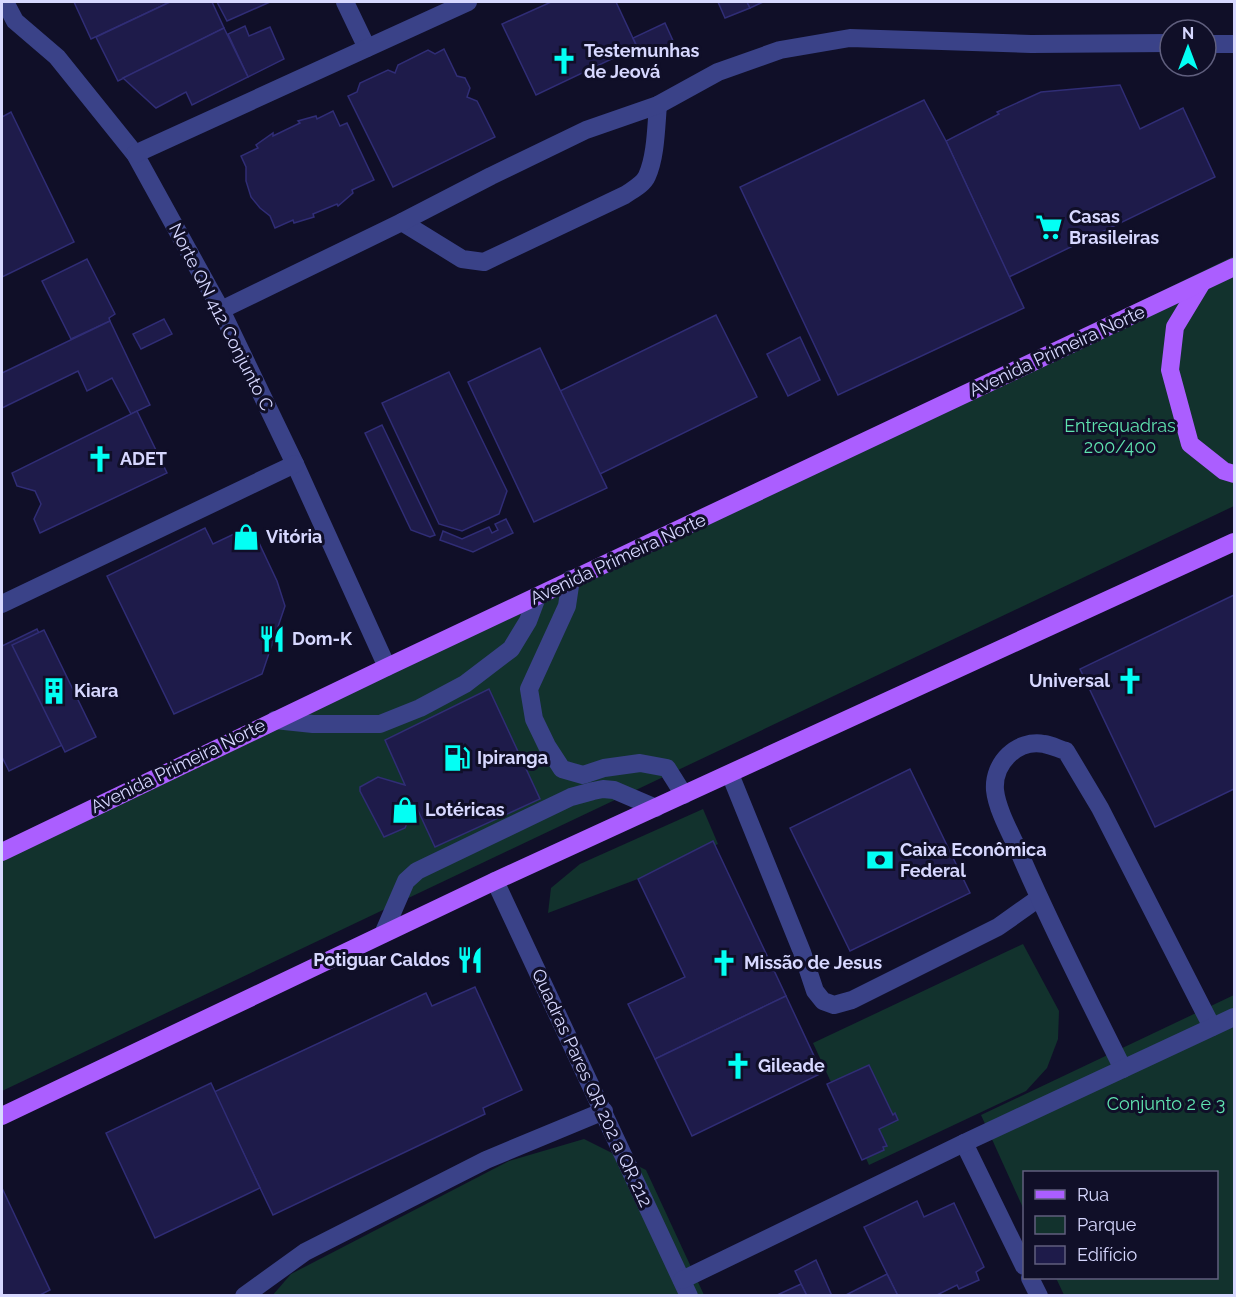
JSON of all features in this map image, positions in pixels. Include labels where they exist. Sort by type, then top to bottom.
[{"type":"main road","name":"Avenida Primeira Norte","points":[[2,852],[571,579],[1234,267]]},
{"type":"main road","points":[[1201,284],[1175,327],[1170,370],[1190,444],[1224,471],[1234,474]]},
{"type":"main road","points":[[2,1116],[495,881],[1234,542]]},
{"type":"street","name":"Norte QN 412 Conjunto C","points":[[5,2],[8,24],[57,57],[135,154],[221,310],[295,464],[387,667]]},
{"type":"street","points":[[345,2],[367,48]]},
{"type":"street","points":[[135,154],[468,2]]},
{"type":"street","points":[[221,310],[586,130],[658,105],[718,72],[780,50],[850,38],[1031,44],[1158,43]]},
{"type":"street","points":[[1218,44],[1234,44]]},
{"type":"street","points":[[402,222],[462,259],[484,262],[529,242],[625,195],[638,186],[646,177],[656,139],[658,105]]},
{"type":"street","points":[[2,604],[295,464]]},
{"type":"street","points":[[571,579],[567,606],[529,689],[534,719],[547,746],[562,769],[571,797]]},
{"type":"street","points":[[275,720],[313,724],[380,724],[420,708],[465,684],[511,648],[528,621],[537,597]]},
{"type":"street","points":[[1123,1069],[1039,898],[1002,812],[995,790],[998,770],[1009,753],[1025,745],[1042,744],[1066,751],[1100,808],[1212,1027]]},
{"type":"street","points":[[562,769],[583,775],[604,768],[640,763],[667,768],[684,795]]},
{"type":"street","points":[[730,774],[802,952],[815,991],[824,1001],[834,1005],[852,1000],[998,927],[1039,898]]},
{"type":"street","points":[[383,934],[406,881],[417,871],[571,797],[603,789],[614,790],[656,808]]},
{"type":"street","name":"Quadras Pares QR 202 a QR 212","points":[[495,881],[686,1288]]},
{"type":"street","points":[[686,1288],[964,1143],[1234,1017]]},
{"type":"street","points":[[244,1296],[305,1252],[486,1160],[604,1111]]},
{"type":"street","points":[[964,1143],[1023,1264]]},
{"type":"street","points":[[1030,1279],[1039,1296]]},
{"type":"green space","name":"Entrequadras 200/400","points":[[1234,256],[1234,506],[2,1091],[2,845],[796,468]]},
{"type":"green space","points":[[703,809],[718,844],[643,877],[548,913],[551,888],[580,864]]},
{"type":"green space","points":[[1023,944],[1059,1011],[1058,1039],[1047,1068],[1026,1091],[869,1165],[813,1043]]},
{"type":"green space","name":"Conjunto 2 e 3","points":[[1234,995],[1234,1295],[1064,1295],[1056,1279],[1218,1279],[1218,1171],[1023,1171],[1023,1208],[981,1115]]},
{"type":"green space","points":[[584,1139],[646,1170],[704,1295],[272,1296],[291,1274],[509,1161]]},
{"type":"building","points":[[74,2],[170,2],[91,39]]},
{"type":"building","points":[[170,2],[212,2],[224,28],[118,81],[96,37]]},
{"type":"building","points":[[217,2],[270,2],[227,21]]},
{"type":"building","name":"Testemunhas de Jeová","points":[[551,2],[616,2],[637,47],[536,95],[502,24]]},
{"type":"building","points":[[718,2],[747,2],[750,8],[725,18]]},
{"type":"building","points":[[747,2],[763,2],[750,8]]},
{"type":"building","points":[[665,23],[674,43],[643,59],[633,38]]},
{"type":"building","points":[[245,26],[249,36],[270,27],[284,59],[248,77],[228,34]]},
{"type":"building","points":[[224,28],[248,77],[192,105],[186,92],[156,108],[123,78]]},
{"type":"building","points":[[444,49],[457,76],[465,78],[470,88],[467,97],[477,101],[495,137],[393,187],[348,96],[357,92],[360,83],[388,70],[395,73],[398,65],[428,50],[435,54]]},
{"type":"building","name":"Casas Brasileiras","points":[[1120,85],[1140,129],[1183,108],[1215,177],[1009,277],[946,141],[999,114],[997,112],[1041,92]]},
{"type":"building","points":[[924,100],[946,141],[1024,308],[838,395],[740,187]]},
{"type":"building","points":[[333,111],[340,126],[347,123],[374,180],[352,190],[353,193],[338,206],[337,204],[313,214],[314,217],[294,223],[293,220],[275,228],[270,216],[251,197],[246,181],[246,167],[241,156],[258,148],[256,145],[273,133],[273,136],[300,123],[298,121],[316,116],[317,119]]},
{"type":"building","points":[[11,112],[74,242],[2,277],[2,117]]},
{"type":"building","points":[[87,259],[115,314],[109,318],[110,321],[71,339],[42,281]]},
{"type":"building","points":[[716,315],[757,397],[600,474],[560,391]]},
{"type":"building","points":[[164,319],[172,334],[141,349],[133,334]]},
{"type":"building","points":[[110,321],[150,405],[131,414],[112,378],[87,391],[78,371],[2,408],[2,373]]},
{"type":"building","points":[[800,337],[820,380],[788,396],[767,354]]},
{"type":"building","points":[[540,348],[607,488],[534,522],[468,382]]},
{"type":"building","points":[[449,372],[507,491],[499,514],[462,531],[439,524],[382,403]]},
{"type":"building","name":"ADET","points":[[137,411],[167,473],[40,533],[34,519],[41,504],[35,491],[17,486],[12,473]]},
{"type":"building","points":[[382,425],[435,535],[430,537],[411,530],[365,433]]},
{"type":"building","points":[[506,519],[513,533],[473,552],[440,540],[443,531],[462,539],[489,527],[492,533],[498,530],[495,524]]},
{"type":"building","points":[[251,526],[277,581],[285,606],[262,674],[174,714],[107,576],[205,528],[213,544]]},
{"type":"building","points":[[1234,595],[1234,789],[1155,827],[1080,669]]},
{"type":"building","points":[[37,629],[87,733],[9,771],[2,757],[2,646]]},
{"type":"building","name":"Kiara","points":[[44,630],[96,737],[65,752],[12,645]]},
{"type":"building","name":"Ipiranga","points":[[489,689],[540,799],[435,847],[415,804],[405,828],[384,837],[360,787],[378,777],[405,785],[385,740]]},
{"type":"building","name":"Caixa Econômica Federal","points":[[910,769],[970,893],[850,951],[790,828]]},
{"type":"building","name":"Missão de Jesus","points":[[713,841],[786,996],[655,1059],[628,1004],[685,977],[638,879]]},
{"type":"building","points":[[475,987],[522,1090],[483,1108],[485,1114],[273,1215],[214,1092],[426,993],[432,1006]]},
{"type":"building","name":"Gileade","points":[[786,996],[822,1073],[692,1136],[655,1059]]},
{"type":"building","points":[[869,1065],[893,1115],[895,1113],[898,1120],[879,1129],[887,1146],[883,1147],[884,1150],[862,1160],[827,1084]]},
{"type":"building","points":[[211,1083],[260,1188],[155,1238],[106,1133]]},
{"type":"building","points":[[2,1188],[50,1290],[38,1296],[2,1296]]},
{"type":"building","points":[[917,1201],[924,1217],[954,1203],[984,1267],[976,1272],[979,1280],[959,1289],[957,1285],[935,1296],[898,1296],[864,1227]]},
{"type":"building","points":[[816,1260],[832,1296],[807,1296],[795,1271]]},
{"type":"building","points":[[887,1274],[898,1296],[844,1296]]},
{"type":"building","points":[[801,1284],[807,1296],[775,1296]]},
{"type":"place","name":"Testemunhas de Jeová","points":[[564,61]]},
{"type":"place","name":"Casas Brasileiras","points":[[1049,227]]},
{"type":"place","name":"ADET","points":[[100,459]]},
{"type":"place","name":"Vitória","points":[[246,537]]},
{"type":"place","name":"Dom-K","points":[[272,639]]},
{"type":"place","name":"Universal","points":[[1130,681]]},
{"type":"place","name":"Kiara","points":[[54,691]]},
{"type":"place","name":"Ipiranga","points":[[457,758]]},
{"type":"place","name":"Lotéricas","points":[[405,810]]},
{"type":"place","name":"Caixa Econômica Federal","points":[[880,860]]},
{"type":"place","name":"Potiguar Caldos","points":[[470,960]]},
{"type":"place","name":"Missão de Jesus","points":[[724,963]]},
{"type":"place","name":"Gileade","points":[[738,1066]]}]
